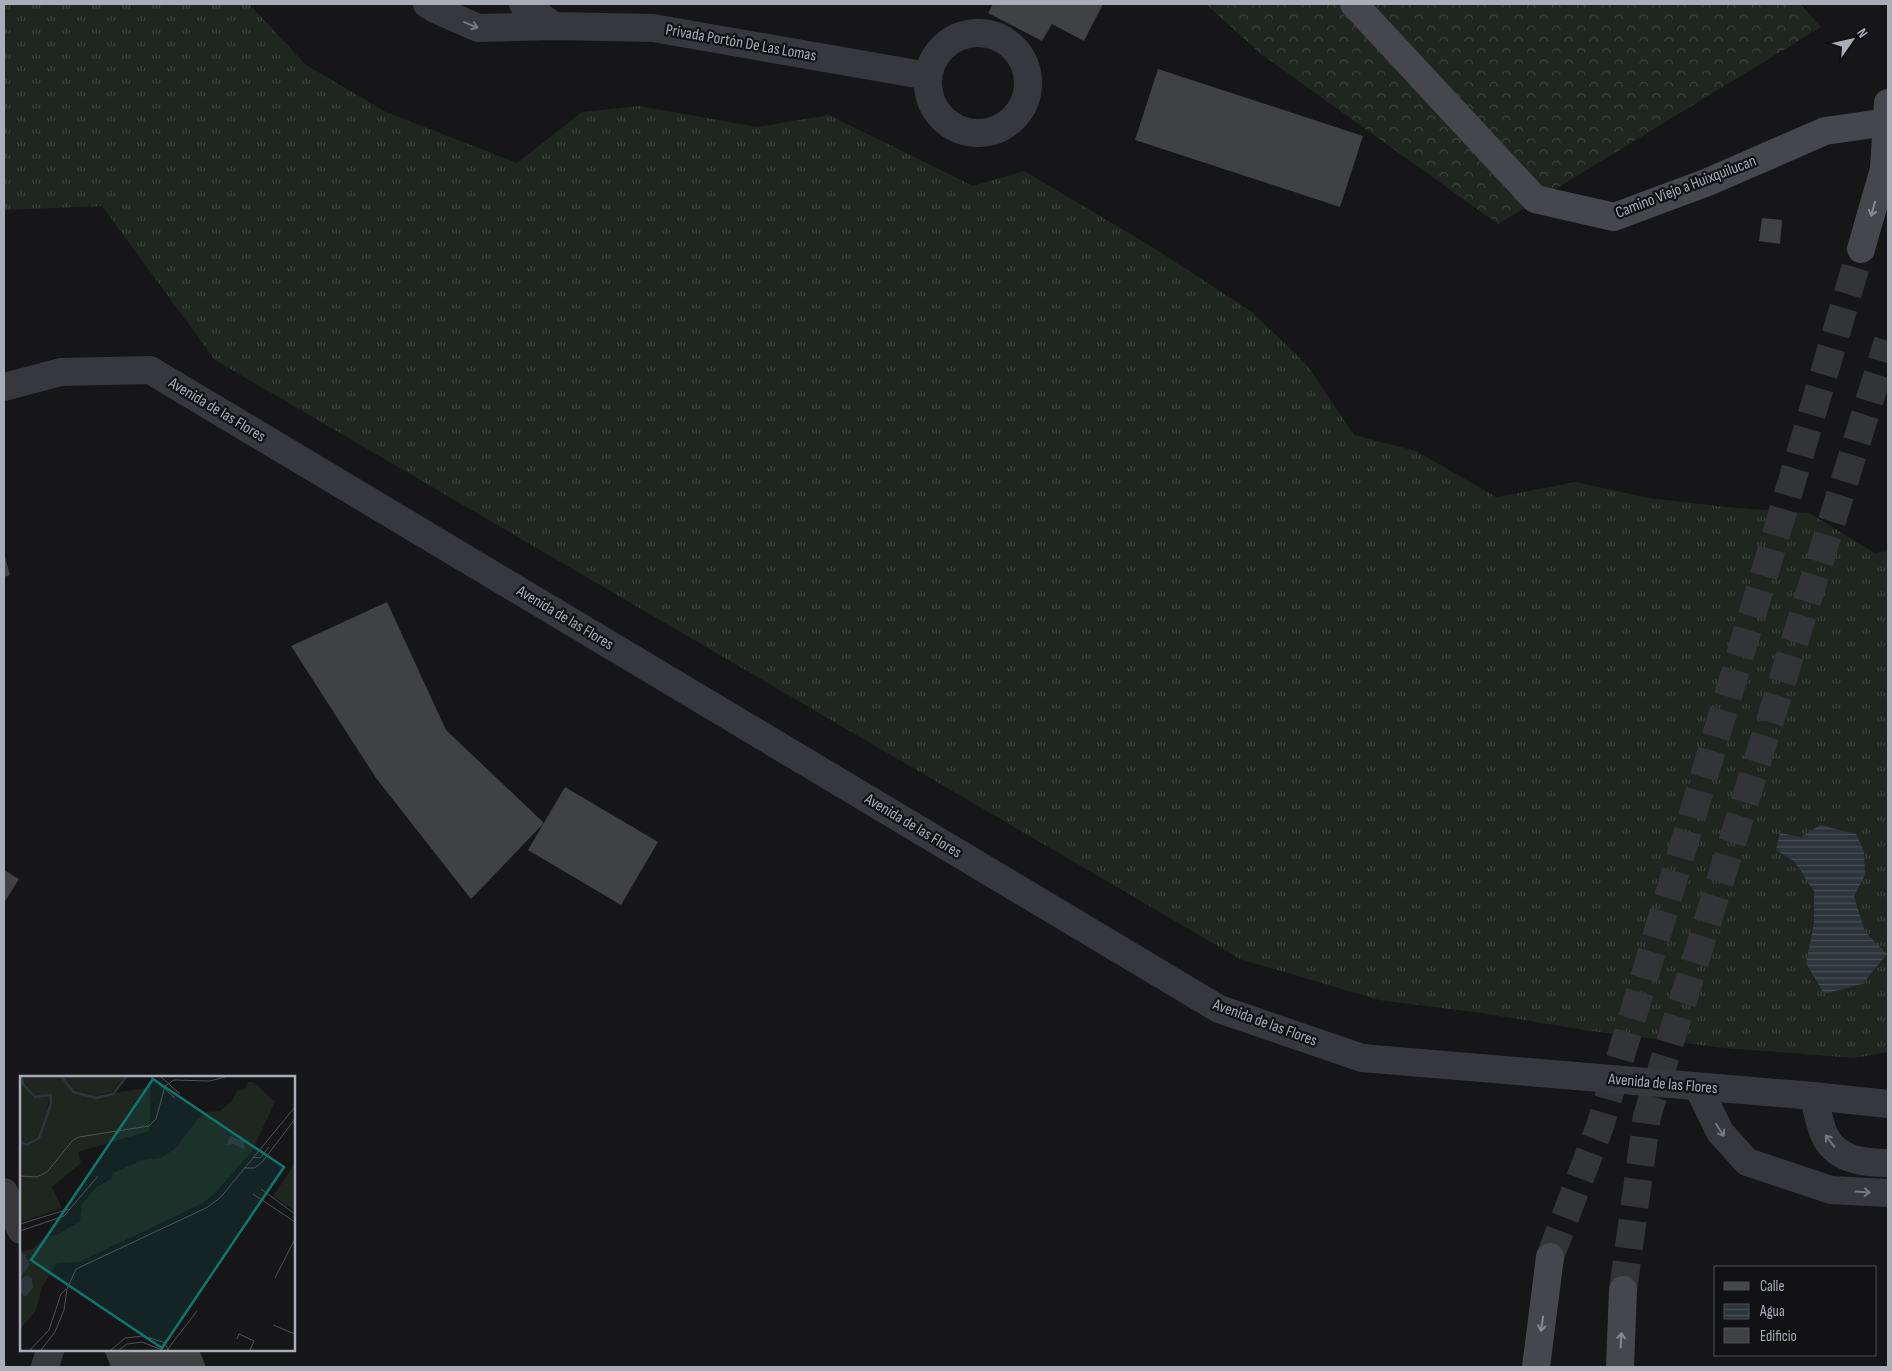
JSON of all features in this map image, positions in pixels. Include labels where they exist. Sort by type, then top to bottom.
[{"type":"main road","name":"Camino Viejo a Huixquilucan","points":[[1354,4],[1535,199],[1614,217],[1708,182],[1825,131],[1888,122]]},
{"type":"main road","points":[[1861,250],[1884,169],[1888,104]]},
{"type":"main road","points":[[1536,1367],[1549,1268]]},
{"type":"main road","points":[[1620,1367],[1623,1301]]},
{"type":"street","name":"Privada Portón De Las Lomas","points":[[427,4],[478,28],[554,26],[653,28],[928,76]]},
{"type":"street","points":[[523,4],[554,26]]},
{"type":"street","name":"Avenida de las Flores","points":[[4,387],[61,372],[150,370],[1219,1009],[1362,1058],[1888,1104]]},
{"type":"street","points":[[1698,1087],[1720,1132],[1747,1162],[1831,1190],[1888,1193]]},
{"type":"street","points":[[1813,1096],[1825,1136],[1840,1154],[1867,1162],[1888,1163]]},
{"type":"street","points":[[4,1192],[20,1228]]},
{"type":"street","points":[[45,1367],[50,1351]]},
{"type":"green space","points":[[4,4],[249,4],[306,65],[386,112],[517,163],[582,112],[639,106],[757,127],[829,115],[973,186],[1024,171],[1149,245],[1252,312],[1307,365],[1354,435],[1416,451],[1496,497],[1576,482],[1648,498],[1735,508],[1809,513],[1875,553],[1888,551],[1888,1052],[1855,1058],[1724,1048],[1591,1031],[1481,1013],[1379,1000],[1240,959],[215,360],[102,206],[4,210]]},
{"type":"green space","points":[[1206,4],[1800,4],[1821,27],[1498,224],[1261,54]]},
{"type":"water","points":[[1820,825],[1856,834],[1864,851],[1865,875],[1854,896],[1865,932],[1887,954],[1862,984],[1824,994],[1806,963],[1814,923],[1814,891],[1794,861],[1776,850],[1780,833],[1801,837]]},
{"type":"building","points":[[993,4],[1103,4],[1084,41],[1052,24],[1042,41],[988,13]]},
{"type":"building","points":[[1158,69],[1363,136],[1340,207],[1135,140]]},
{"type":"building","points":[[1762,218],[1782,220],[1780,244],[1759,241]]},
{"type":"building","points":[[4,553],[10,575],[4,577]]},
{"type":"building","points":[[387,602],[446,730],[544,823],[471,899],[376,778],[291,646]]},
{"type":"building","points":[[565,787],[658,842],[621,905],[528,850]]},
{"type":"building","points":[[4,870],[19,879],[4,903]]},
{"type":"building","points":[[104,1351],[199,1351],[206,1367],[111,1367]]},
{"type":"tunnel","points":[[1550,1257],[1600,1126],[1861,249]]},
{"type":"tunnel","points":[[1623,1290],[1647,1116],[1888,341]]}]
